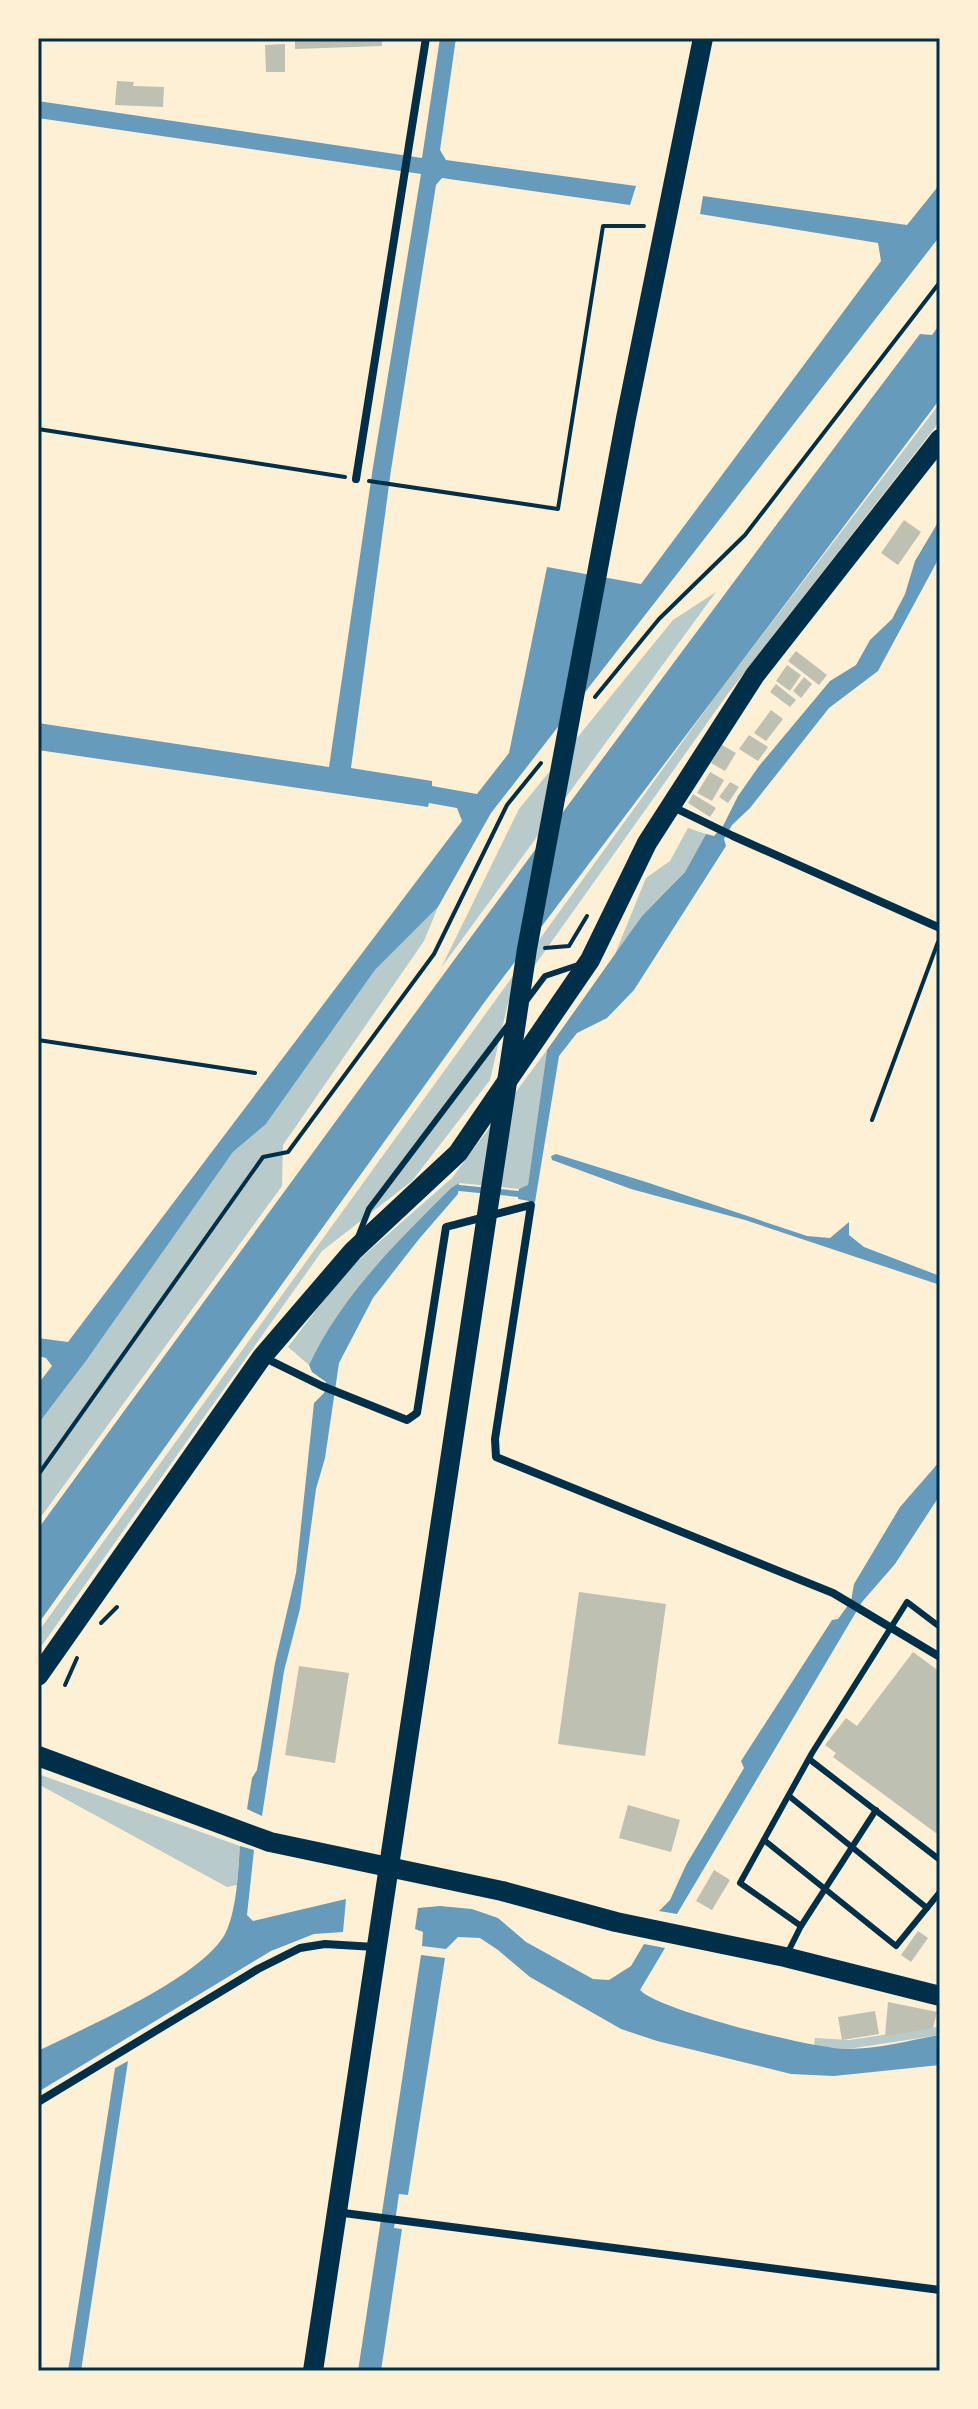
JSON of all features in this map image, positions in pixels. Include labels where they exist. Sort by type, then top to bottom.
[{"type":"main road","points":[[313,2371],[527,949],[626,418],[703,38]]},
{"type":"main road","points":[[38,1676],[262,1357],[353,1251],[458,1153],[590,960],[647,843],[755,675],[940,439]]},
{"type":"main road","points":[[38,1756],[270,1842],[502,1891],[616,1922],[785,1957],[940,1996]]},
{"type":"street","points":[[356,479],[426,38]]},
{"type":"street","points":[[670,805],[940,928]]},
{"type":"street","points":[[262,1357],[322,1386],[407,1420],[417,1413],[446,1227],[531,1205],[495,1439],[496,1457],[848,1601],[940,1657]]},
{"type":"street","points":[[38,2102],[258,1969],[300,1948],[325,1944],[375,1947]]},
{"type":"street","points":[[335,2212],[940,2290]]},
{"type":"lane","points":[[353,1251],[369,1209],[545,976],[590,960]]},
{"type":"lane","points":[[801,1926],[740,1883],[809,1759],[907,1602],[940,1627]]},
{"type":"lane","points":[[809,1759],[940,1860]]},
{"type":"lane","points":[[789,1796],[927,1908]]},
{"type":"lane","points":[[785,1957],[801,1926],[876,1810]]},
{"type":"lane","points":[[764,1840],[896,1946],[940,1892]]},
{"type":"path","points":[[38,429],[558,509],[603,226],[638,227],[665,220]]},
{"type":"path","points":[[588,706],[659,619],[745,535],[940,282]]},
{"type":"path","points":[[38,1475],[263,1157],[288,1152],[434,954],[507,805],[547,755]]},
{"type":"path","points":[[527,949],[569,946],[592,907]]},
{"type":"path","points":[[872,1120],[940,936]]},
{"type":"path","points":[[38,1040],[255,1073]]},
{"type":"path","points":[[65,1685],[79,1652]]},
{"type":"shaded area","points":[[940,403],[940,421],[727,695],[508,1003],[490,1080],[412,1181],[322,1251],[38,1651],[38,1632],[720,690]]},
{"type":"shaded area","points":[[716,592],[441,968],[519,809],[673,620]]},
{"type":"shaded area","points":[[688,828],[706,834],[685,872],[642,916],[613,959],[646,878],[670,861]]},
{"type":"shaded area","points":[[438,907],[424,941],[283,1145],[282,1186],[38,1521],[38,1424],[233,1152],[266,1124],[375,970]]},
{"type":"shaded area","points":[[547,1050],[528,1186],[519,1189],[459,1183],[451,1188],[372,1270],[338,1315],[309,1365],[288,1347],[345,1272],[452,1178]]},
{"type":"shaded area","points":[[38,1774],[240,1846],[237,1885],[227,1887],[38,1784]]},
{"type":"shaded area","points":[[940,2024],[940,2035],[848,2049],[814,2046],[815,2038],[849,2040],[937,2027]]},
{"type":"water","points":[[440,38],[456,38],[440,150],[446,160],[636,186],[630,205],[442,178],[436,185],[391,470],[351,768],[432,781],[432,786],[477,794],[509,753],[547,567],[641,584],[881,261],[878,243],[700,214],[703,196],[907,225],[940,184],[940,236],[491,813],[438,907],[375,970],[266,1124],[233,1152],[38,1424],[38,1384],[52,1366],[46,1358],[38,1356],[38,1338],[68,1342],[462,821],[457,808],[429,803],[428,807],[38,750],[38,723],[329,767],[373,467],[421,174],[38,118],[38,101],[422,158]]},
{"type":"water","points":[[940,324],[940,399],[486,1000],[38,1624],[38,1529],[808,482],[920,334],[932,335]]},
{"type":"water","points":[[940,519],[940,556],[878,671],[829,708],[750,808],[732,825],[724,839],[726,846],[634,990],[607,1018],[577,1033],[559,1056],[535,1202],[518,1199],[519,1189],[528,1185],[547,1050],[642,916],[685,872],[706,834],[714,836],[723,826],[738,796],[759,766],[830,681],[856,665],[870,640],[892,619],[905,594],[915,561]]},
{"type":"water","points":[[556,1154],[807,1236],[830,1238],[849,1222],[849,1235],[864,1247],[940,1276],[940,1285],[745,1220],[631,1189],[552,1160],[551,1156]]},
{"type":"water","points":[[459,1183],[458,1194],[373,1298],[339,1363],[325,1458],[316,1489],[300,1609],[284,1671],[262,1816],[247,1809],[296,1573],[314,1403],[324,1393],[326,1382],[312,1372],[309,1365],[338,1315],[372,1270]]},
{"type":"water","points":[[940,1461],[940,1495],[895,1564],[862,1602],[677,1914],[659,1911],[670,1900],[686,1865],[744,1768],[741,1761],[832,1620],[838,1619],[851,1601],[854,1584],[900,1507]]},
{"type":"water","points":[[240,1846],[254,1850],[247,1915],[253,1921],[346,1899],[343,1932],[314,1934],[271,1951],[38,2092],[38,2051],[141,2000],[194,1966],[213,1949],[226,1932],[233,1912]]},
{"type":"water","points":[[440,1906],[472,1909],[498,1918],[526,1942],[593,1979],[609,1980],[631,1966],[644,1944],[665,1948],[640,1990],[675,2008],[739,2027],[805,2043],[848,2049],[940,2035],[940,2065],[834,2076],[791,2074],[657,2041],[621,2029],[530,1977],[480,1938],[458,1937],[446,1949],[422,1946],[423,1932],[415,1929],[418,1908]]},
{"type":"water","points":[[421,1955],[445,1958],[408,2195],[399,2194],[394,2228],[402,2229],[381,2371],[358,2371]]},
{"type":"water","points":[[128,2061],[81,2371],[68,2371],[115,2068]]},
{"type":"building","points":[[295,38],[382,38],[382,46],[295,49]]},
{"type":"building","points":[[285,44],[285,72],[266,72],[265,45]]},
{"type":"building","points":[[117,81],[134,82],[133,86],[164,87],[163,107],[115,105]]},
{"type":"building","points":[[904,520],[921,532],[898,565],[881,553]]},
{"type":"building","points":[[796,651],[827,675],[819,685],[788,661]]},
{"type":"building","points":[[787,665],[801,675],[790,691],[776,681]]},
{"type":"building","points":[[804,677],[812,684],[801,698],[793,691]]},
{"type":"building","points":[[776,684],[796,700],[790,707],[770,692]]},
{"type":"building","points":[[771,710],[783,719],[766,741],[754,733]]},
{"type":"building","points":[[749,735],[768,747],[758,761],[739,749]]},
{"type":"building","points":[[722,745],[736,753],[725,771],[711,763]]},
{"type":"building","points":[[710,772],[724,780],[712,801],[697,793]]},
{"type":"building","points":[[730,782],[739,787],[728,803],[719,797]]},
{"type":"building","points":[[693,794],[716,808],[710,817],[688,803]]},
{"type":"building","points":[[579,1592],[666,1604],[645,1756],[558,1744]]},
{"type":"building","points":[[913,1652],[940,1672],[940,1836],[833,1757],[836,1753],[825,1745],[846,1718],[857,1726]]},
{"type":"building","points":[[299,1666],[349,1673],[335,1763],[285,1755]]},
{"type":"building","points":[[628,1805],[680,1820],[671,1852],[619,1838]]},
{"type":"building","points":[[714,1870],[730,1880],[712,1910],[696,1901]]},
{"type":"building","points":[[918,1931],[928,1938],[911,1962],[901,1955]]},
{"type":"building","points":[[888,2002],[937,2012],[933,2028],[885,2036]]},
{"type":"building","points":[[875,2011],[879,2034],[842,2040],[838,2017]]},
{"type":"waterway","points":[[459,1188],[519,1194]]}]
